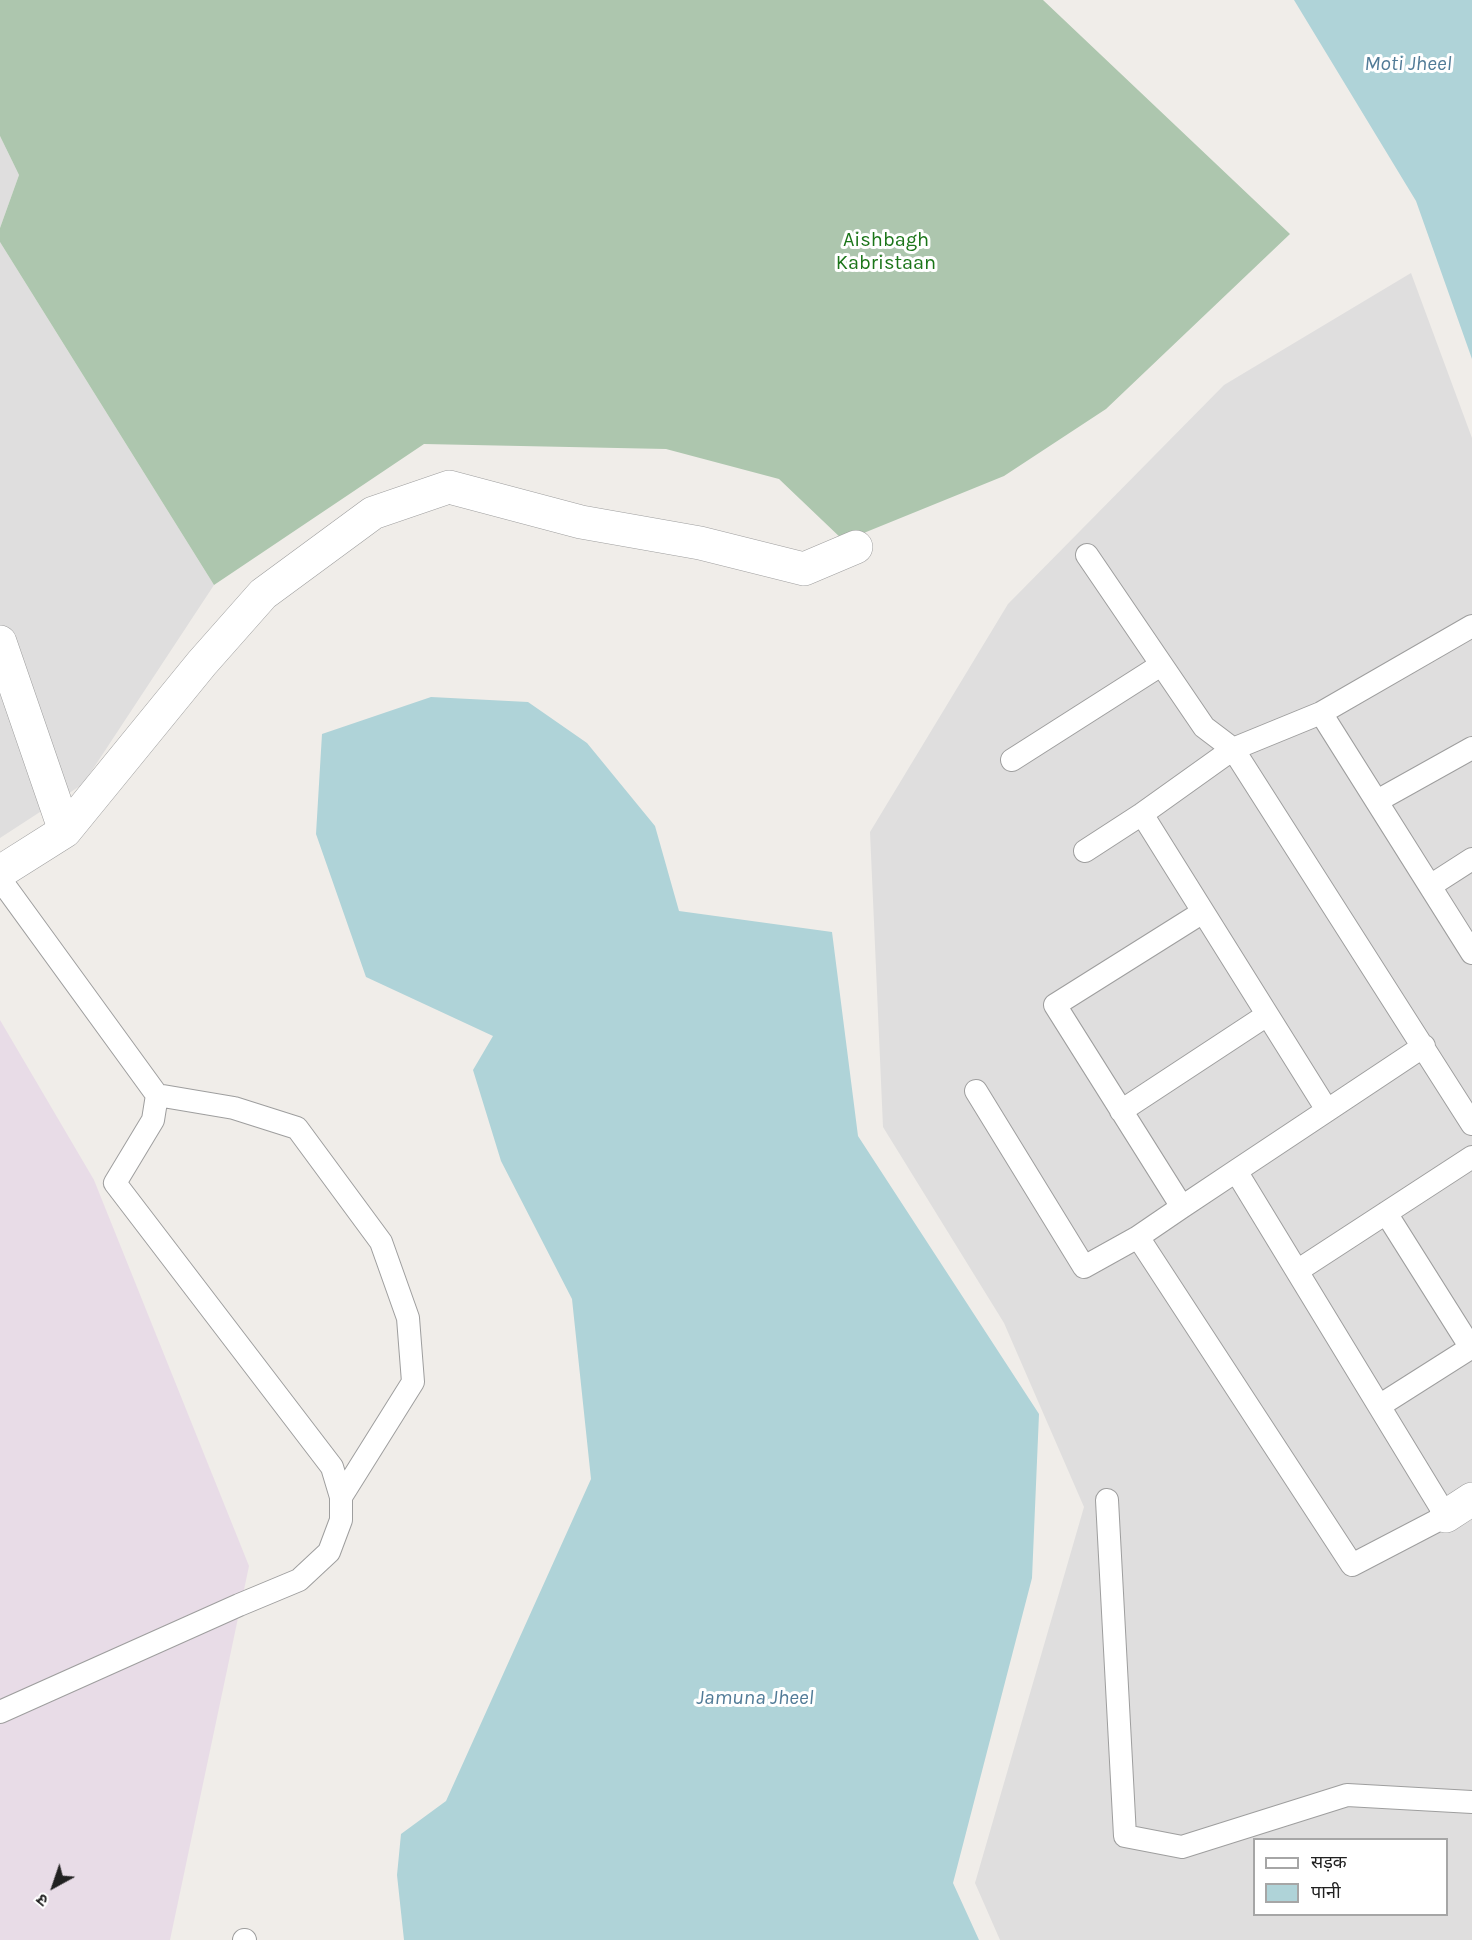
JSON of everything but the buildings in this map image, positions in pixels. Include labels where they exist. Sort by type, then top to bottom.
[{"type":"street","points":[[0,872],[65,831],[202,663],[263,594],[373,513],[449,487],[581,522],[700,543],[804,569],[856,547]]},
{"type":"street","points":[[0,642],[65,831]]},
{"type":"lane","points":[[1087,555],[1203,727],[1233,749],[1424,1046],[1464,1093],[1472,1124]]},
{"type":"lane","points":[[1085,851],[1142,814],[1233,749],[1321,713],[1472,626]]},
{"type":"lane","points":[[1012,760],[1161,665]]},
{"type":"lane","points":[[1321,713],[1472,953]]},
{"type":"lane","points":[[1377,801],[1472,748]]},
{"type":"lane","points":[[1142,814],[1327,1110]]},
{"type":"lane","points":[[1430,886],[1472,859]]},
{"type":"lane","points":[[0,879],[157,1095],[234,1108],[297,1128],[381,1242],[408,1317],[413,1382],[341,1497]]},
{"type":"lane","points":[[1182,1207],[1055,1005],[1203,912]]},
{"type":"lane","points":[[1121,1111],[1267,1015]]},
{"type":"lane","points":[[976,1091],[1084,1267],[1138,1237],[1424,1046]]},
{"type":"lane","points":[[0,1712],[299,1580],[329,1552],[341,1520],[341,1497],[332,1467],[115,1183],[153,1120],[157,1095]]},
{"type":"lane","points":[[1297,1271],[1472,1157]]},
{"type":"lane","points":[[1138,1237],[1352,1565],[1459,1507],[1379,1406],[1236,1171]]},
{"type":"lane","points":[[1379,1406],[1472,1347],[1386,1213]]},
{"type":"lane","points":[[1107,1500],[1125,1836],[1182,1847],[1347,1795],[1472,1802]]},
{"type":"shaded area","points":[[0,136],[19,175],[0,228]]},
{"type":"shaded area","points":[[0,242],[214,585],[83,784],[0,838]]},
{"type":"shaded area","points":[[1411,273],[1472,438],[1472,1940],[1000,1940],[975,1883],[1084,1507],[1004,1323],[883,1127],[870,832],[1008,604],[1224,385]]},
{"type":"shaded area","points":[[0,1020],[94,1180],[249,1566],[170,1940],[0,1940]]},
{"type":"green space","name":"Aishbagh Kabristaan","points":[[0,0],[1043,0],[1290,234],[1106,409],[1004,476],[844,541],[779,479],[666,449],[424,444],[214,585],[0,242],[0,228],[19,175],[0,136]]},
{"type":"water","name":"Moti Jheel","points":[[1294,0],[1472,0],[1472,359],[1416,201]]},
{"type":"water","name":"Jamuna Jheel","points":[[431,697],[528,702],[587,743],[655,826],[679,911],[832,932],[858,1136],[1039,1414],[1032,1578],[953,1883],[979,1940],[404,1940],[397,1875],[401,1834],[446,1801],[591,1479],[572,1299],[501,1161],[473,1070],[493,1036],[366,977],[316,834],[322,734]]}]
